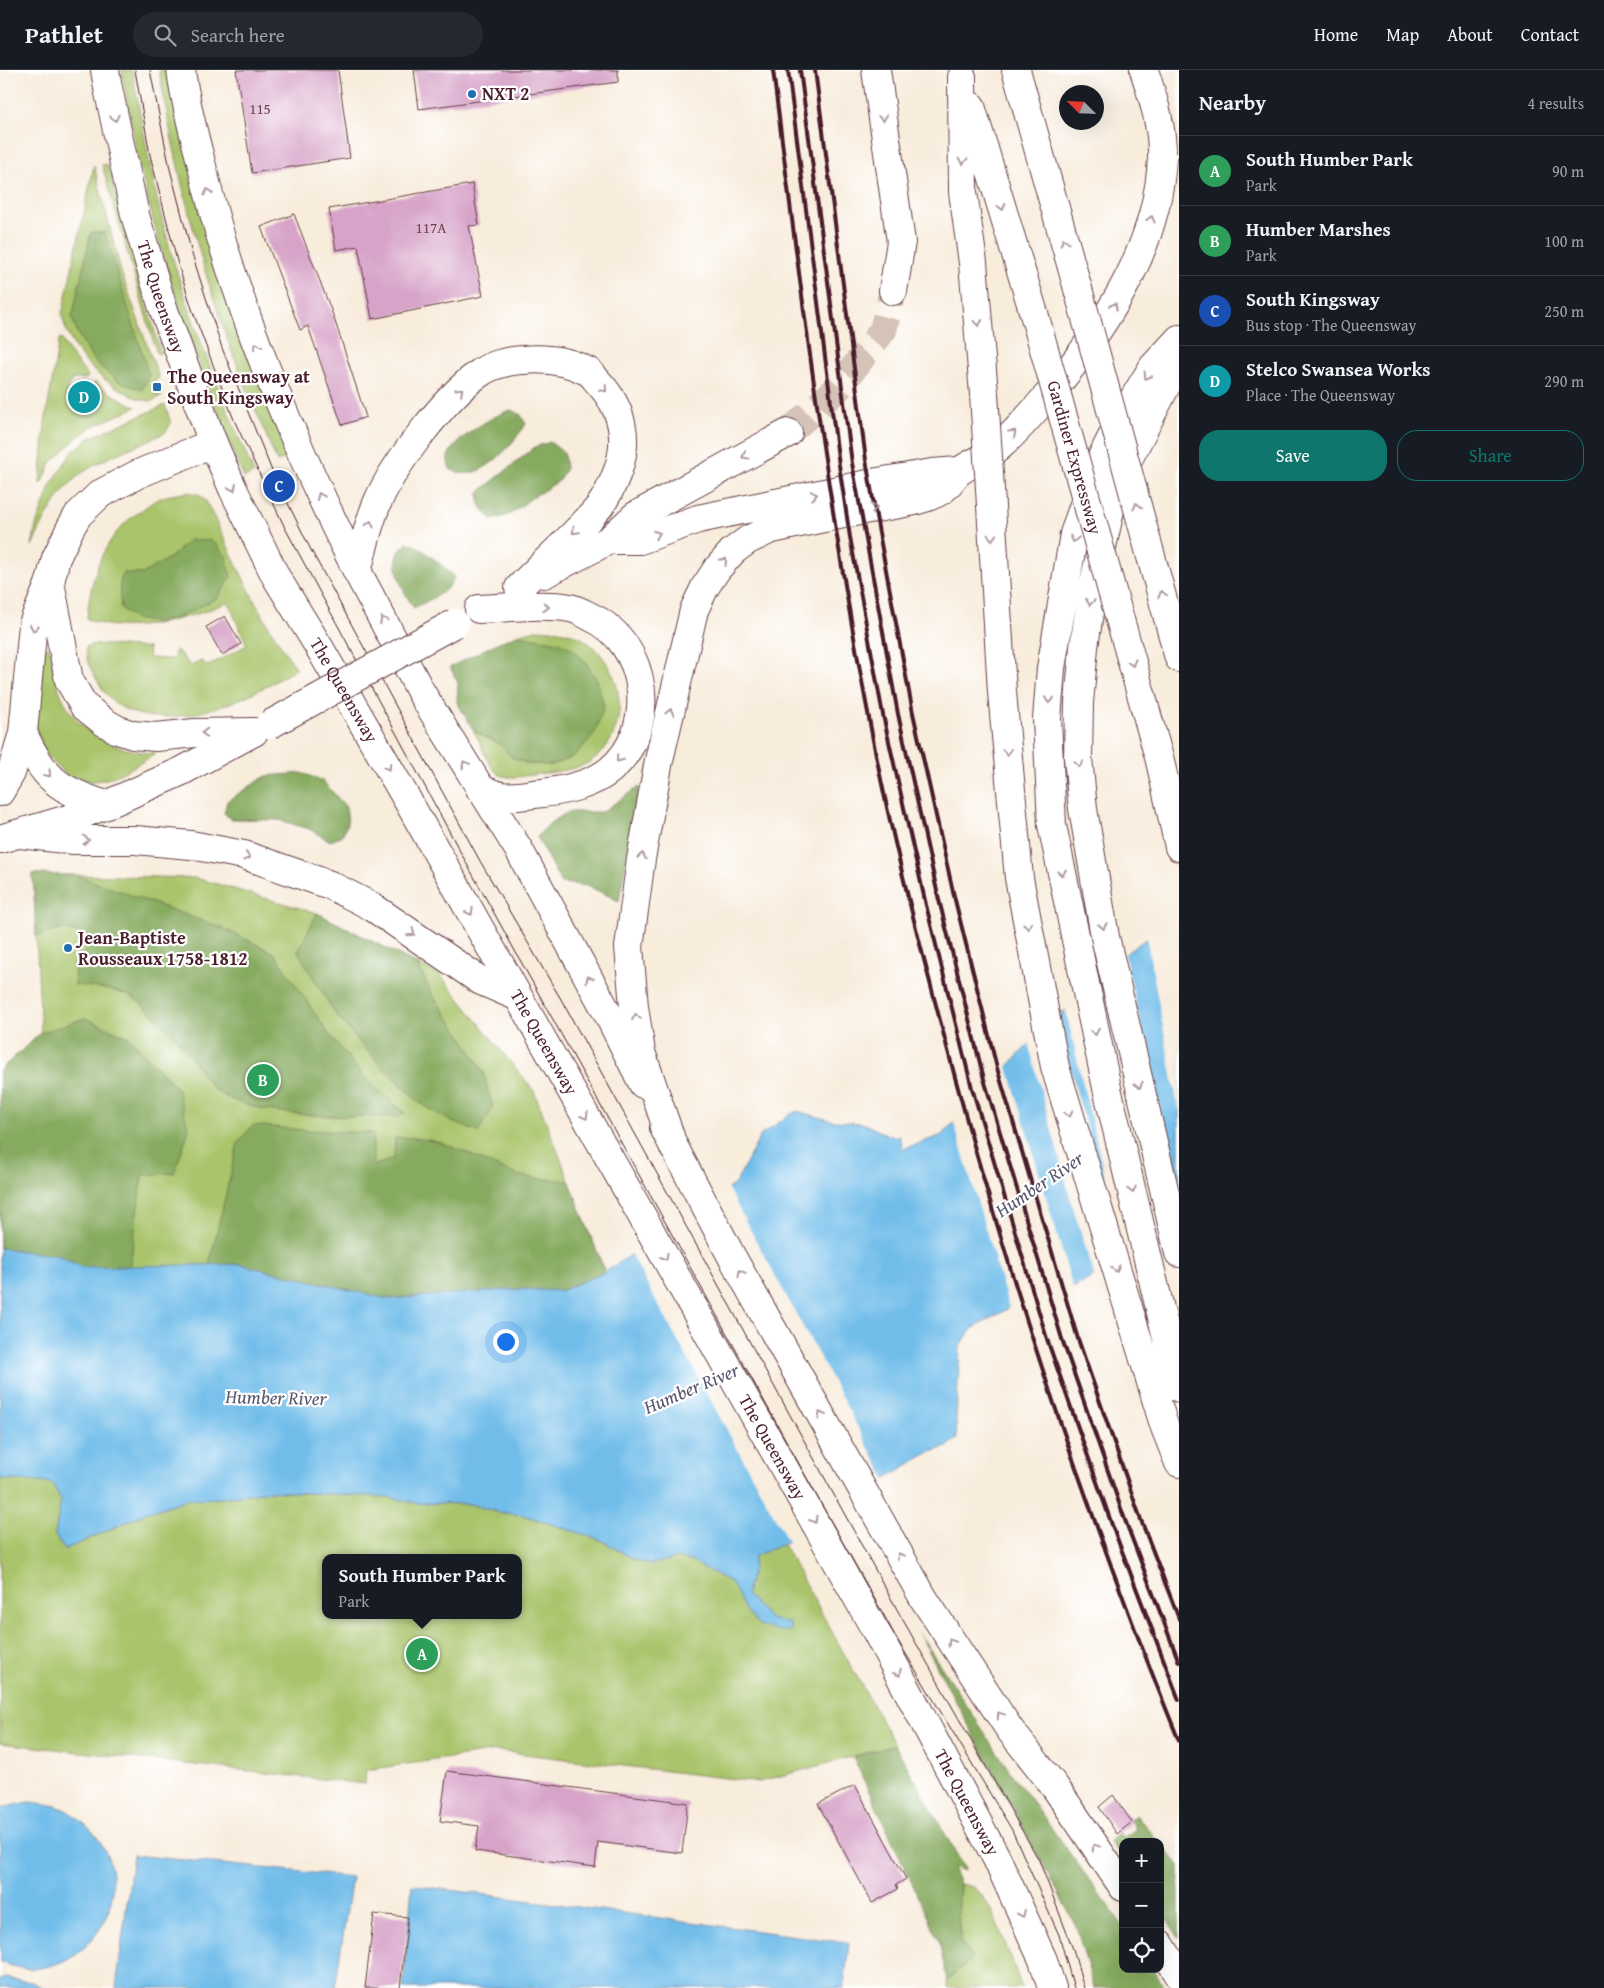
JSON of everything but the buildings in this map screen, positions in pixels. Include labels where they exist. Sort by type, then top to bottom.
[{"type":"main road","name":"The Queensway","points":[[105,70],[138,224],[162,305],[213,443],[276,577],[319,647],[446,870],[875,1630],[997,1859],[1043,1960],[1052,1988]]},
{"type":"main road","points":[[181,70],[212,210],[244,311],[271,385],[326,509],[357,571],[422,694],[518,850],[608,1014],[674,1148],[732,1257],[924,1599],[1010,1730],[1055,1787],[1120,1883]]},
{"type":"main road","points":[[876,70],[901,242],[893,291]]},
{"type":"main road","points":[[1016,70],[1179,658]]},
{"type":"main road","points":[[674,1148],[641,1052],[628,947],[659,760],[694,610],[705,587],[717,569],[733,551],[748,540],[769,530],[915,500],[942,490],[960,471],[997,449],[1024,423],[1052,390],[1107,318],[1135,264],[1154,211],[1162,157],[1159,127],[1144,70]]},
{"type":"main road","points":[[961,74],[963,192],[973,263],[984,394],[1002,692],[1019,878],[1055,1067],[1164,1425],[1179,1463]]},
{"type":"main road","name":"Gardiner Expressway","points":[[961,74],[1035,317],[1160,761],[1179,847]]},
{"type":"main road","points":[[1179,341],[1168,382],[1116,483],[1092,592],[1084,647],[1079,703],[1078,758],[1082,809],[1105,937],[1179,1254]]},
{"type":"main road","points":[[1179,341],[1153,367],[1121,419],[1096,469],[1074,534],[1051,668],[1048,719],[1052,825],[1107,1088],[1179,1388]]},
{"type":"main road","points":[[357,571],[371,518],[379,498],[411,449],[453,398],[477,375],[494,365],[510,361],[537,359],[563,362],[590,373],[607,392],[618,410],[622,429],[623,451],[618,471],[600,506],[519,588]]},
{"type":"main road","points":[[10,837],[75,817],[182,771],[609,540],[635,516],[788,433]]},
{"type":"main road","points":[[0,792],[11,773],[23,732],[33,624],[50,582],[56,558],[78,515],[100,494],[138,474],[213,443]]},
{"type":"main road","points":[[609,540],[640,540],[698,518],[878,482],[932,473],[960,471]]},
{"type":"main road","points":[[50,582],[69,680],[84,706],[104,722],[118,730],[133,735],[156,737],[262,728]]},
{"type":"main road","points":[[480,609],[534,606],[571,608],[598,620],[611,629],[628,651],[640,680],[642,699],[640,719],[627,749],[609,770],[596,778],[580,786],[516,796],[502,796],[480,789]]},
{"type":"main road","points":[[23,732],[36,759],[58,784],[83,798],[106,805]]},
{"type":"main road","points":[[10,837],[136,840],[200,846],[244,856],[330,885],[372,906],[481,981],[516,996]]},
{"type":"main road","points":[[1164,1951],[1179,1975]]},
{"type":"green space","points":[[122,70],[132,70],[160,212],[179,279],[214,377],[254,473],[244,478],[205,379],[170,278],[142,175]]},
{"type":"green space","points":[[159,70],[173,70],[290,456],[277,462],[236,363],[208,281],[180,176]]},
{"type":"green space","points":[[107,164],[161,353],[157,354],[102,165]]},
{"type":"green space","points":[[94,165],[121,272],[159,378],[152,382],[157,396],[163,395],[152,401],[139,399],[109,383],[91,367],[76,349],[65,327],[62,315]]},
{"type":"green space","points":[[91,232],[105,233],[149,375],[142,390],[118,381],[93,360],[77,332],[72,318]]},
{"type":"green space","points":[[61,338],[88,377],[85,379],[73,379],[68,390],[71,402],[87,404],[94,396],[92,386],[95,382],[110,393],[136,407],[92,427],[80,435],[51,463],[40,484],[45,423],[59,339]]},
{"type":"green space","points":[[165,405],[171,423],[166,432],[95,465],[76,478],[60,495],[32,546],[36,525],[50,486],[72,452],[89,438]]},
{"type":"green space","points":[[511,410],[520,414],[526,424],[503,453],[493,462],[472,473],[461,473],[450,469],[448,457],[457,443],[485,422]]},
{"type":"green space","points":[[550,442],[564,453],[566,468],[559,481],[533,497],[511,514],[493,520],[482,508],[479,501],[479,492],[535,447]]},
{"type":"green space","points":[[188,492],[200,495],[206,501],[259,608],[297,669],[231,703],[189,715],[155,717],[139,714],[124,708],[110,699],[90,667],[86,647],[94,644],[149,648],[148,658],[173,659],[176,649],[191,666],[201,661],[208,666],[247,645],[228,602],[177,620],[139,626],[103,624],[87,619],[89,603],[101,557],[118,531],[129,520],[156,500],[165,496]]},
{"type":"green space","points":[[189,540],[213,541],[226,556],[231,578],[217,598],[182,616],[158,623],[135,619],[121,608],[120,586],[124,573],[142,574],[171,557]]},
{"type":"green space","points":[[407,543],[424,551],[454,576],[452,582],[443,591],[414,608],[403,589],[397,565],[399,552]]},
{"type":"green space","points":[[539,629],[574,635],[595,649],[607,664],[615,682],[619,701],[618,720],[612,738],[601,753],[584,765],[551,773],[507,777],[498,774],[492,767],[474,731],[501,745],[511,757],[529,764],[552,765],[573,757],[559,642],[517,635]]},
{"type":"green space","points":[[517,635],[559,642],[571,648],[585,661],[597,680],[604,706],[594,735],[573,757],[552,765],[529,764],[511,757],[501,745],[474,731],[457,702],[458,683],[450,667]]},
{"type":"green space","points":[[46,647],[50,649],[62,697],[78,721],[89,731],[114,745],[142,752],[156,753],[126,771],[104,780],[84,780],[74,776],[71,780],[47,756],[34,724],[42,650]]},
{"type":"green space","points":[[301,773],[322,780],[346,807],[348,823],[341,837],[330,841],[309,829],[279,820],[230,819],[224,813],[227,801],[266,776]]},
{"type":"green space","points":[[639,787],[619,901],[588,886],[561,883],[537,837],[550,823],[568,812],[602,812]]},
{"type":"green space","points":[[33,874],[196,878],[317,913],[441,976],[534,1091],[605,1272],[560,1291],[239,1264],[97,1268],[60,1256],[0,1248],[0,1070],[41,1033]]},
{"type":"green space","points":[[33,874],[75,875],[225,929],[274,953],[329,1034],[366,1079],[405,1113],[398,1117],[305,1115],[257,1108],[235,1101],[218,1092],[207,1081],[178,1041],[143,1005],[121,993],[75,985],[74,965],[86,950],[81,934],[65,929],[36,936]]},
{"type":"green space","points":[[317,913],[418,965],[433,996],[459,1032],[483,1071],[493,1108],[478,1132],[452,1122],[420,1103],[379,1064],[336,1015],[298,952]]},
{"type":"green space","points":[[85,1018],[129,1037],[177,1088],[189,1130],[174,1173],[142,1175],[130,1267],[82,1267],[60,1256],[0,1248],[0,1070],[41,1033]]},
{"type":"green space","points":[[253,1125],[303,1130],[373,1133],[373,1166],[394,1158],[395,1138],[412,1138],[442,1143],[518,1175],[569,1181],[605,1272],[560,1291],[520,1289],[388,1299],[239,1264],[209,1265],[238,1143]]},
{"type":"green space","points":[[0,1479],[52,1483],[61,1500],[55,1535],[64,1550],[146,1513],[188,1499],[221,1498],[268,1491],[389,1497],[415,1503],[470,1504],[497,1512],[523,1515],[601,1540],[635,1560],[651,1564],[678,1557],[691,1561],[754,1556],[783,1544],[895,1745],[759,1782],[498,1751],[366,1770],[365,1784],[0,1743]]},
{"type":"green space","points":[[919,1633],[1011,1773],[1119,1921],[1119,1973],[1156,1973],[1165,1988],[1094,1988],[1076,1926]]},
{"type":"green space","points":[[895,1745],[965,1869],[964,1871],[953,1867],[960,1884],[958,1917],[961,1943],[972,1958],[947,1981],[939,1941],[853,1757]]},
{"type":"green space","points":[[1136,1815],[1156,1838],[1123,1838],[1136,1829],[1131,1820]]},
{"type":"green space","points":[[1119,1833],[1123,1838],[1119,1838],[1119,1854],[1109,1841]]},
{"type":"green space","points":[[1164,1848],[1179,1865],[1179,1938],[1164,1914]]},
{"type":"green space","points":[[960,1884],[975,1888],[982,1895],[1002,1935],[1022,1988],[948,1988],[947,1981],[972,1958],[961,1943],[958,1917]]},
{"type":"water","name":"Humber River","points":[[1179,916],[1179,1228],[1077,1286],[1011,1307],[972,1329],[960,1346],[956,1419],[957,1439],[947,1447],[928,1453],[852,1498],[783,1544],[754,1556],[752,1573],[746,1594],[770,1619],[789,1623],[791,1631],[779,1631],[759,1625],[745,1610],[732,1583],[691,1561],[678,1558],[651,1564],[635,1560],[601,1540],[523,1515],[497,1512],[470,1504],[415,1503],[389,1497],[268,1491],[221,1498],[188,1499],[146,1513],[64,1550],[55,1535],[61,1500],[52,1483],[0,1479],[0,1248],[60,1256],[82,1267],[239,1264],[388,1299],[520,1289],[560,1291],[605,1272],[735,1184],[761,1135],[797,1111],[833,1121],[862,1123],[888,1135],[899,1136],[903,1149],[942,1135],[1030,1043],[1130,950]]},
{"type":"water","points":[[29,1802],[56,1806],[66,1810],[91,1830],[104,1849],[111,1869],[112,1891],[108,1911],[99,1930],[85,1947],[67,1959],[34,1969],[16,1967],[0,1962],[0,1808]]},
{"type":"water","points":[[133,1855],[352,1877],[335,1988],[116,1988]]},
{"type":"water","points":[[412,1885],[849,1943],[844,1988],[403,1988]]},
{"type":"water","points":[[0,1979],[32,1982],[44,1988],[0,1988]]},
{"type":"pier","points":[[1179,914],[1179,1112],[1146,936]]},
{"type":"pier","points":[[1124,952],[1179,1190],[1179,1231],[1095,1278],[1070,1197],[1028,1042],[1055,1017],[1122,1251],[1065,1007]]},
{"type":"pier","points":[[1007,1064],[1073,1289],[1010,1311],[953,1120]]},
{"type":"pier","points":[[727,1187],[887,1481],[789,1543],[630,1253]]},
{"type":"tunnel","points":[[788,433],[839,387],[883,330],[893,291]]},
{"type":"tram line","points":[[135,70],[150,155],[177,261],[193,312],[234,420],[285,528],[468,866],[886,1621],[1012,1830],[1059,1935],[1074,1988]]},
{"type":"tram line","points":[[150,70],[170,169],[192,254],[222,348],[272,471],[311,550],[480,861],[562,1001],[899,1613],[1039,1860],[1073,1949],[1084,1988]]},
{"type":"railway","points":[[773,70],[827,473],[853,633],[899,862],[962,1102],[1016,1287],[1109,1561],[1179,1741]]},
{"type":"railway","points":[[788,70],[850,537],[883,715],[926,905],[972,1088],[1047,1339],[1112,1525],[1179,1700]]},
{"type":"railway","points":[[800,70],[852,463],[898,714],[939,900],[984,1079],[1062,1339],[1125,1520],[1179,1662]]},
{"type":"railway","points":[[815,70],[866,460],[913,713],[954,896],[997,1068],[1078,1339],[1141,1520],[1179,1619]]},
{"type":"place","name":"NXT 2","points":[[472,94]]},
{"type":"place","name":"The Queensway at South Kingsway","points":[[157,387]]},
{"type":"place","name":"Stelco Swansea Works","points":[[84,397]]},
{"type":"place","name":"South Kingsway","points":[[279,486]]},
{"type":"place","name":"Jean-Baptiste Rousseaux 1758-1812","points":[[68,948]]},
{"type":"place","name":"Humber Marshes","points":[[263,1080]]},
{"type":"place","name":"South Humber Park","points":[[422,1654]]}]
